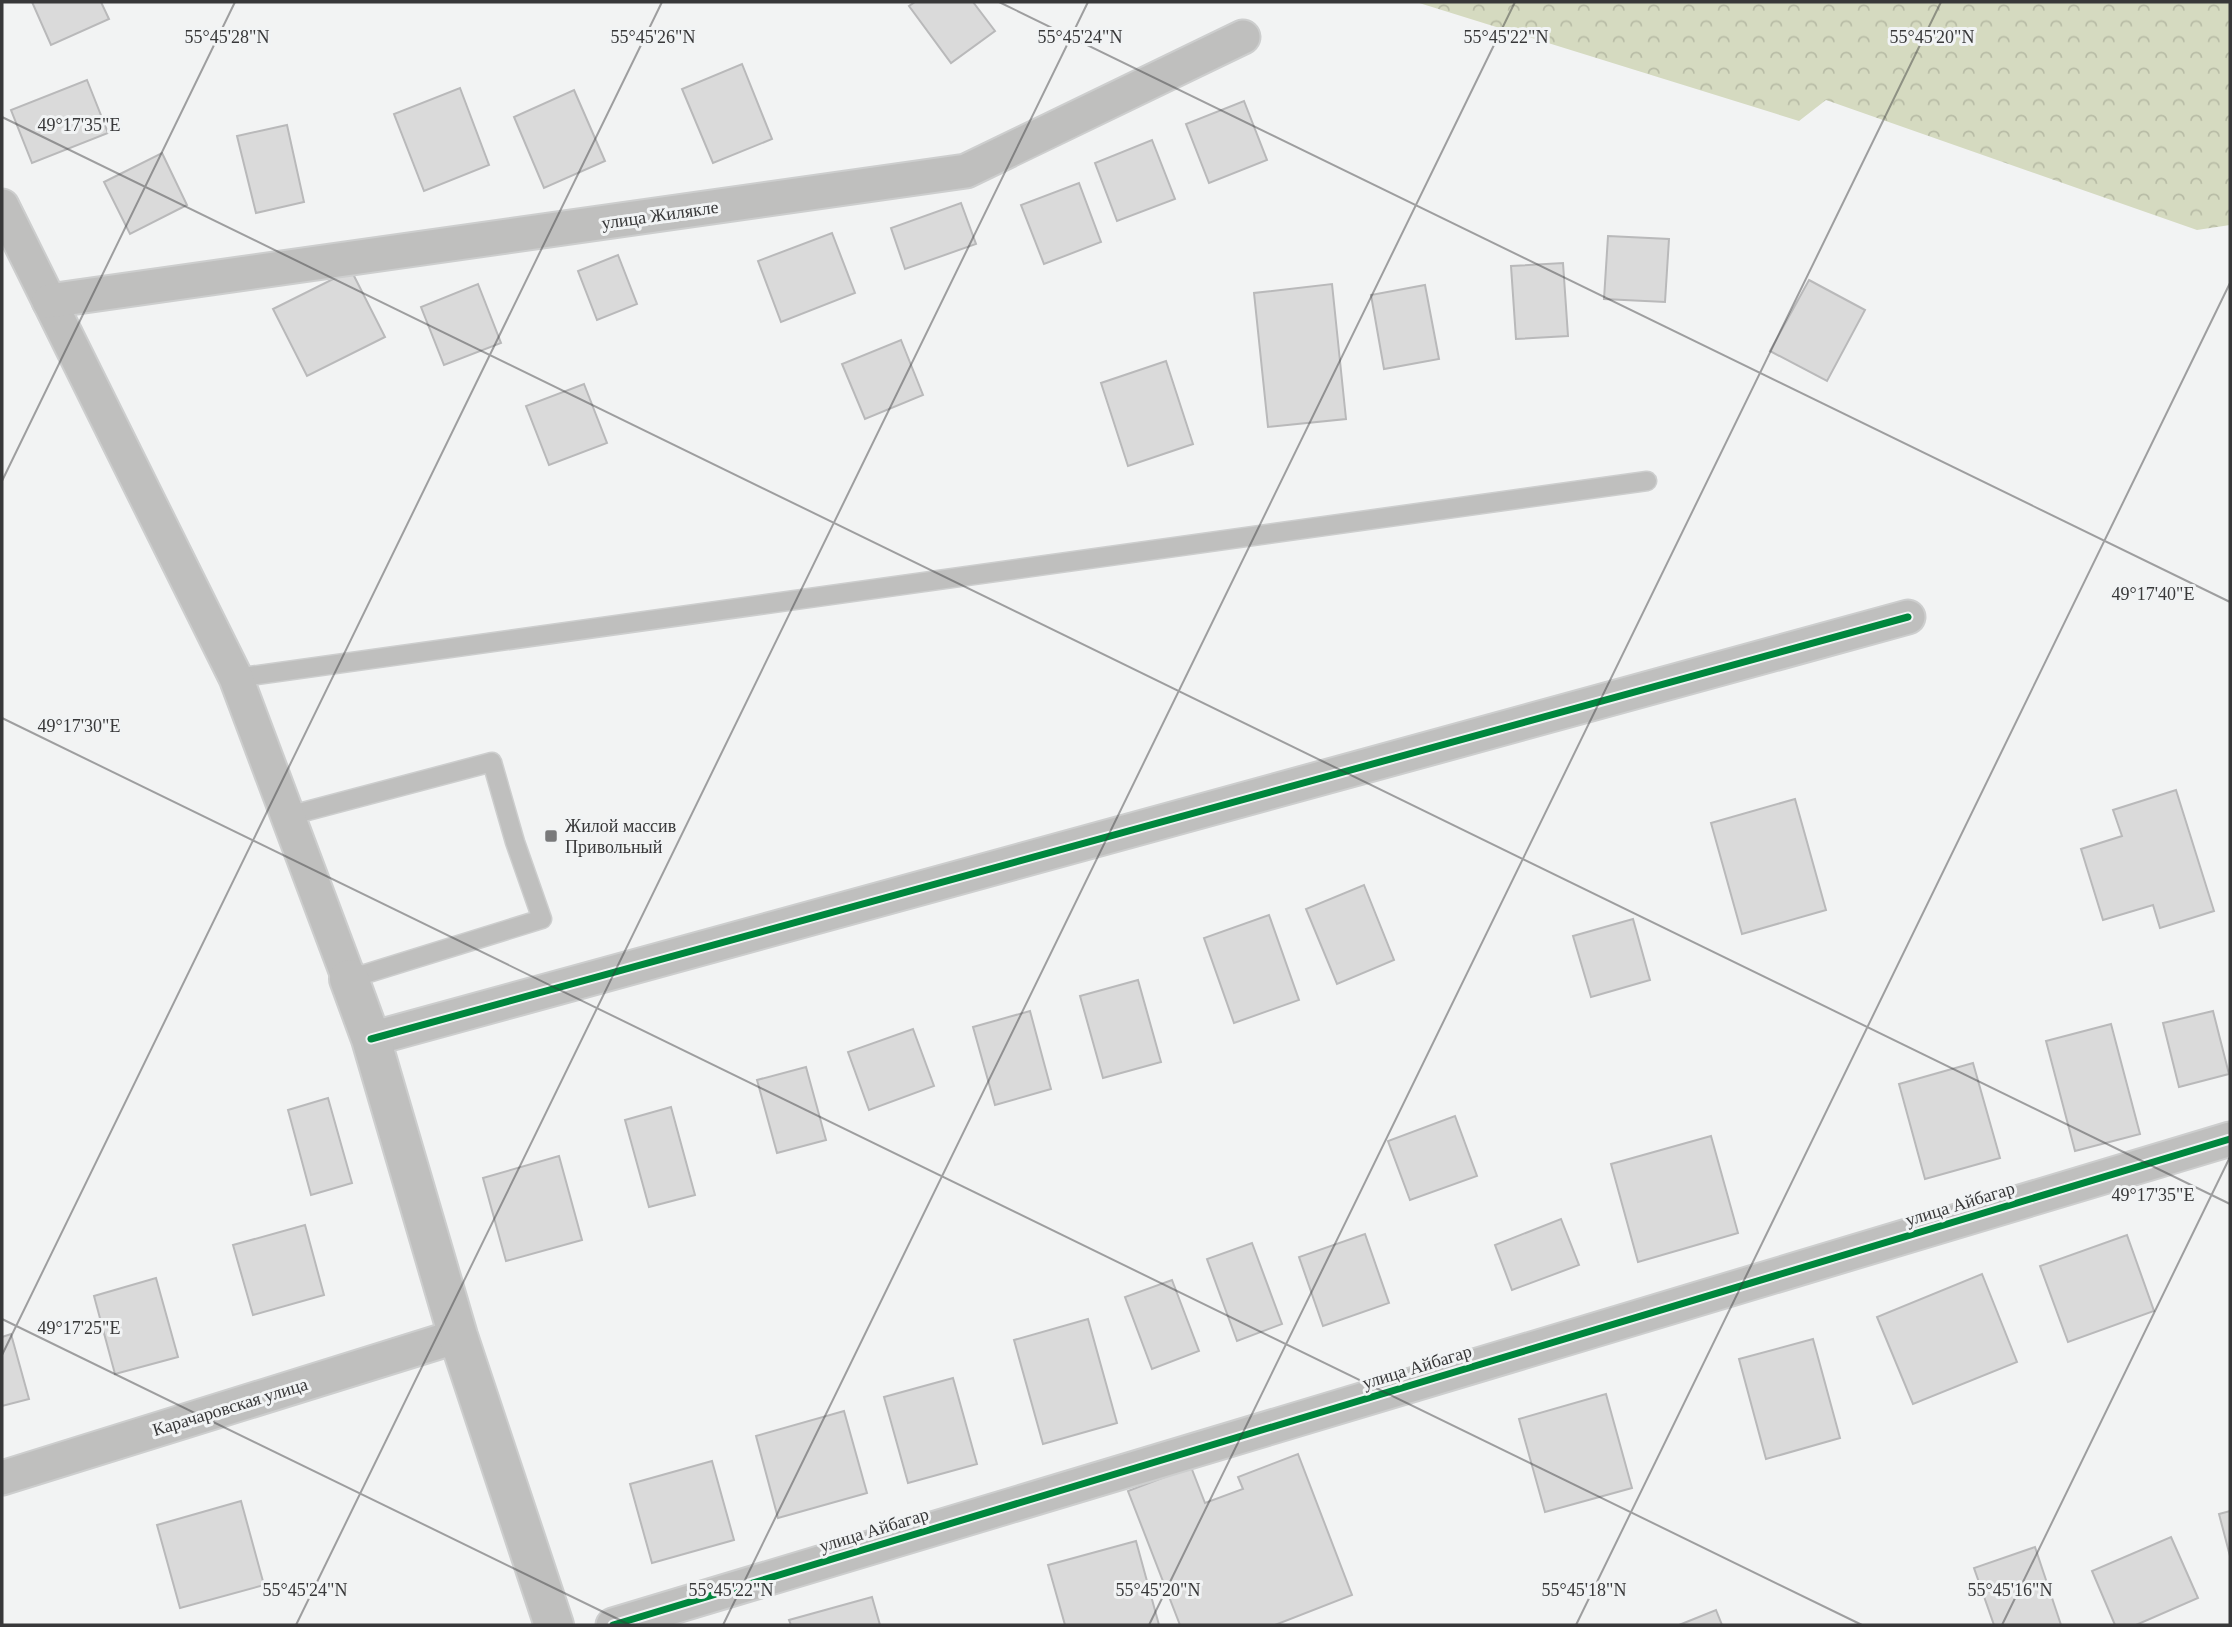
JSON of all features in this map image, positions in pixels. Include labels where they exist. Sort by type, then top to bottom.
[{"type":"street","name":"улица Жилякле","points":[[49,301],[966,171],[1243,37]]},
{"type":"street","points":[[2,206],[13,253],[49,301],[236,678],[371,1038],[458,1336],[554,1625]]},
{"type":"street","points":[[371,1038],[1908,617]]},
{"type":"street","name":"улица Айбагар","points":[[613,1625],[2230,1139]]},
{"type":"street","name":"Карачаровская улица","points":[[2,1478],[458,1336]]},
{"type":"lane","points":[[236,678],[1647,481]]},
{"type":"lane","points":[[288,816],[492,762],[515,842],[542,919],[349,979]]},
{"type":"green space","points":[[1416,2],[2230,2],[2230,225],[2197,230],[1826,100],[1799,121]]},
{"type":"building","points":[[32,2],[101,2],[109,19],[51,45]]},
{"type":"building","points":[[915,2],[973,2],[995,31],[951,63],[909,6]]},
{"type":"building","points":[[742,64],[772,139],[713,163],[682,89]]},
{"type":"building","points":[[87,80],[108,133],[32,163],[11,110]]},
{"type":"building","points":[[460,88],[489,165],[424,191],[394,114]]},
{"type":"building","points":[[574,90],[605,161],[544,188],[514,117]]},
{"type":"building","points":[[1244,101],[1267,160],[1209,183],[1186,124]]},
{"type":"building","points":[[287,125],[304,202],[256,213],[237,136]]},
{"type":"building","points":[[1152,140],[1175,199],[1117,221],[1095,163]]},
{"type":"building","points":[[162,153],[187,205],[130,234],[104,182]]},
{"type":"building","points":[[1079,183],[1101,242],[1044,264],[1021,205]]},
{"type":"building","points":[[961,203],[976,244],[905,269],[891,228]]},
{"type":"building","points":[[832,233],[855,293],[781,322],[758,261]]},
{"type":"building","points":[[1608,236],[1669,239],[1665,302],[1604,299]]},
{"type":"building","points":[[618,255],[637,304],[597,320],[578,271]]},
{"type":"building","points":[[1563,263],[1568,336],[1516,339],[1511,266]]},
{"type":"building","points":[[351,270],[385,337],[307,376],[273,309]]},
{"type":"building","points":[[1809,280],[1865,310],[1827,381],[1770,351]]},
{"type":"building","points":[[478,284],[501,343],[444,365],[421,307]]},
{"type":"building","points":[[1332,284],[1346,419],[1268,427],[1254,293]]},
{"type":"building","points":[[1425,285],[1439,359],[1384,369],[1371,295]]},
{"type":"building","points":[[901,340],[923,395],[865,419],[842,364]]},
{"type":"building","points":[[1166,361],[1193,444],[1128,466],[1101,383]]},
{"type":"building","points":[[584,384],[607,443],[549,465],[526,406]]},
{"type":"building","points":[[2176,790],[2214,911],[2160,928],[2153,905],[2103,920],[2081,849],[2122,836],[2113,810]]},
{"type":"building","points":[[1795,799],[1826,910],[1742,934],[1711,823]]},
{"type":"building","points":[[1364,885],[1394,960],[1337,984],[1306,909]]},
{"type":"building","points":[[1269,915],[1299,1000],[1234,1023],[1204,938]]},
{"type":"building","points":[[1633,919],[1650,980],[1591,997],[1573,936]]},
{"type":"building","points":[[1138,980],[1161,1062],[1103,1078],[1080,996]]},
{"type":"building","points":[[1030,1011],[1051,1089],[995,1105],[973,1027]]},
{"type":"building","points":[[2213,1011],[2229,1074],[2179,1087],[2163,1023]]},
{"type":"building","points":[[2111,1024],[2140,1134],[2075,1151],[2046,1041]]},
{"type":"building","points":[[913,1029],[934,1086],[869,1110],[848,1052]]},
{"type":"building","points":[[1973,1063],[2000,1158],[1925,1179],[1899,1084]]},
{"type":"building","points":[[806,1067],[826,1140],[777,1153],[757,1080]]},
{"type":"building","points":[[328,1098],[352,1183],[311,1195],[288,1110]]},
{"type":"building","points":[[671,1107],[695,1195],[649,1207],[625,1120]]},
{"type":"building","points":[[1455,1116],[1477,1176],[1410,1200],[1388,1141]]},
{"type":"building","points":[[1711,1136],[1738,1233],[1638,1262],[1611,1164]]},
{"type":"building","points":[[559,1156],[582,1240],[506,1261],[483,1178]]},
{"type":"building","points":[[1561,1219],[1579,1265],[1512,1290],[1495,1245]]},
{"type":"building","points":[[305,1225],[324,1295],[253,1315],[233,1245]]},
{"type":"building","points":[[1365,1234],[1389,1303],[1323,1326],[1299,1257]]},
{"type":"building","points":[[2127,1235],[2154,1311],[2068,1342],[2040,1266]]},
{"type":"building","points":[[1252,1243],[1282,1324],[1237,1341],[1207,1259]]},
{"type":"building","points":[[1982,1274],[2017,1362],[1913,1404],[1877,1317]]},
{"type":"building","points":[[156,1278],[178,1357],[115,1374],[94,1296]]},
{"type":"building","points":[[1172,1280],[1199,1351],[1152,1369],[1125,1297]]},
{"type":"building","points":[[1088,1319],[1117,1423],[1043,1444],[1014,1340]]},
{"type":"building","points":[[11,1334],[29,1399],[2,1406],[2,1337]]},
{"type":"building","points":[[1813,1339],[1840,1438],[1766,1459],[1739,1359]]},
{"type":"building","points":[[953,1378],[977,1464],[908,1483],[884,1397]]},
{"type":"building","points":[[1606,1394],[1632,1488],[1545,1512],[1519,1419]]},
{"type":"building","points":[[844,1411],[867,1493],[778,1518],[756,1436]]},
{"type":"building","points":[[1298,1454],[1352,1595],[1275,1625],[1180,1625],[1128,1491],[1191,1467],[1205,1503],[1243,1489],[1238,1477]]},
{"type":"building","points":[[712,1461],[734,1540],[652,1563],[630,1484]]},
{"type":"building","points":[[241,1501],[264,1585],[180,1608],[157,1525]]},
{"type":"building","points":[[2230,1511],[2230,1556],[2219,1514]]},
{"type":"building","points":[[2171,1537],[2198,1598],[2136,1625],[2115,1625],[2092,1571]]},
{"type":"building","points":[[1136,1541],[1159,1625],[1065,1625],[1048,1565]]},
{"type":"building","points":[[2035,1547],[2061,1625],[1994,1625],[1974,1568]]},
{"type":"building","points":[[872,1597],[880,1625],[791,1625],[789,1620]]},
{"type":"building","points":[[1716,1610],[1722,1625],[1679,1625]]},
{"type":"cycle path","points":[[371,1039],[1908,617]]},
{"type":"cycle path","points":[[613,1625],[2230,1139]]},
{"type":"place","name":"Жилой массив Привольный","points":[[551,836]]}]
